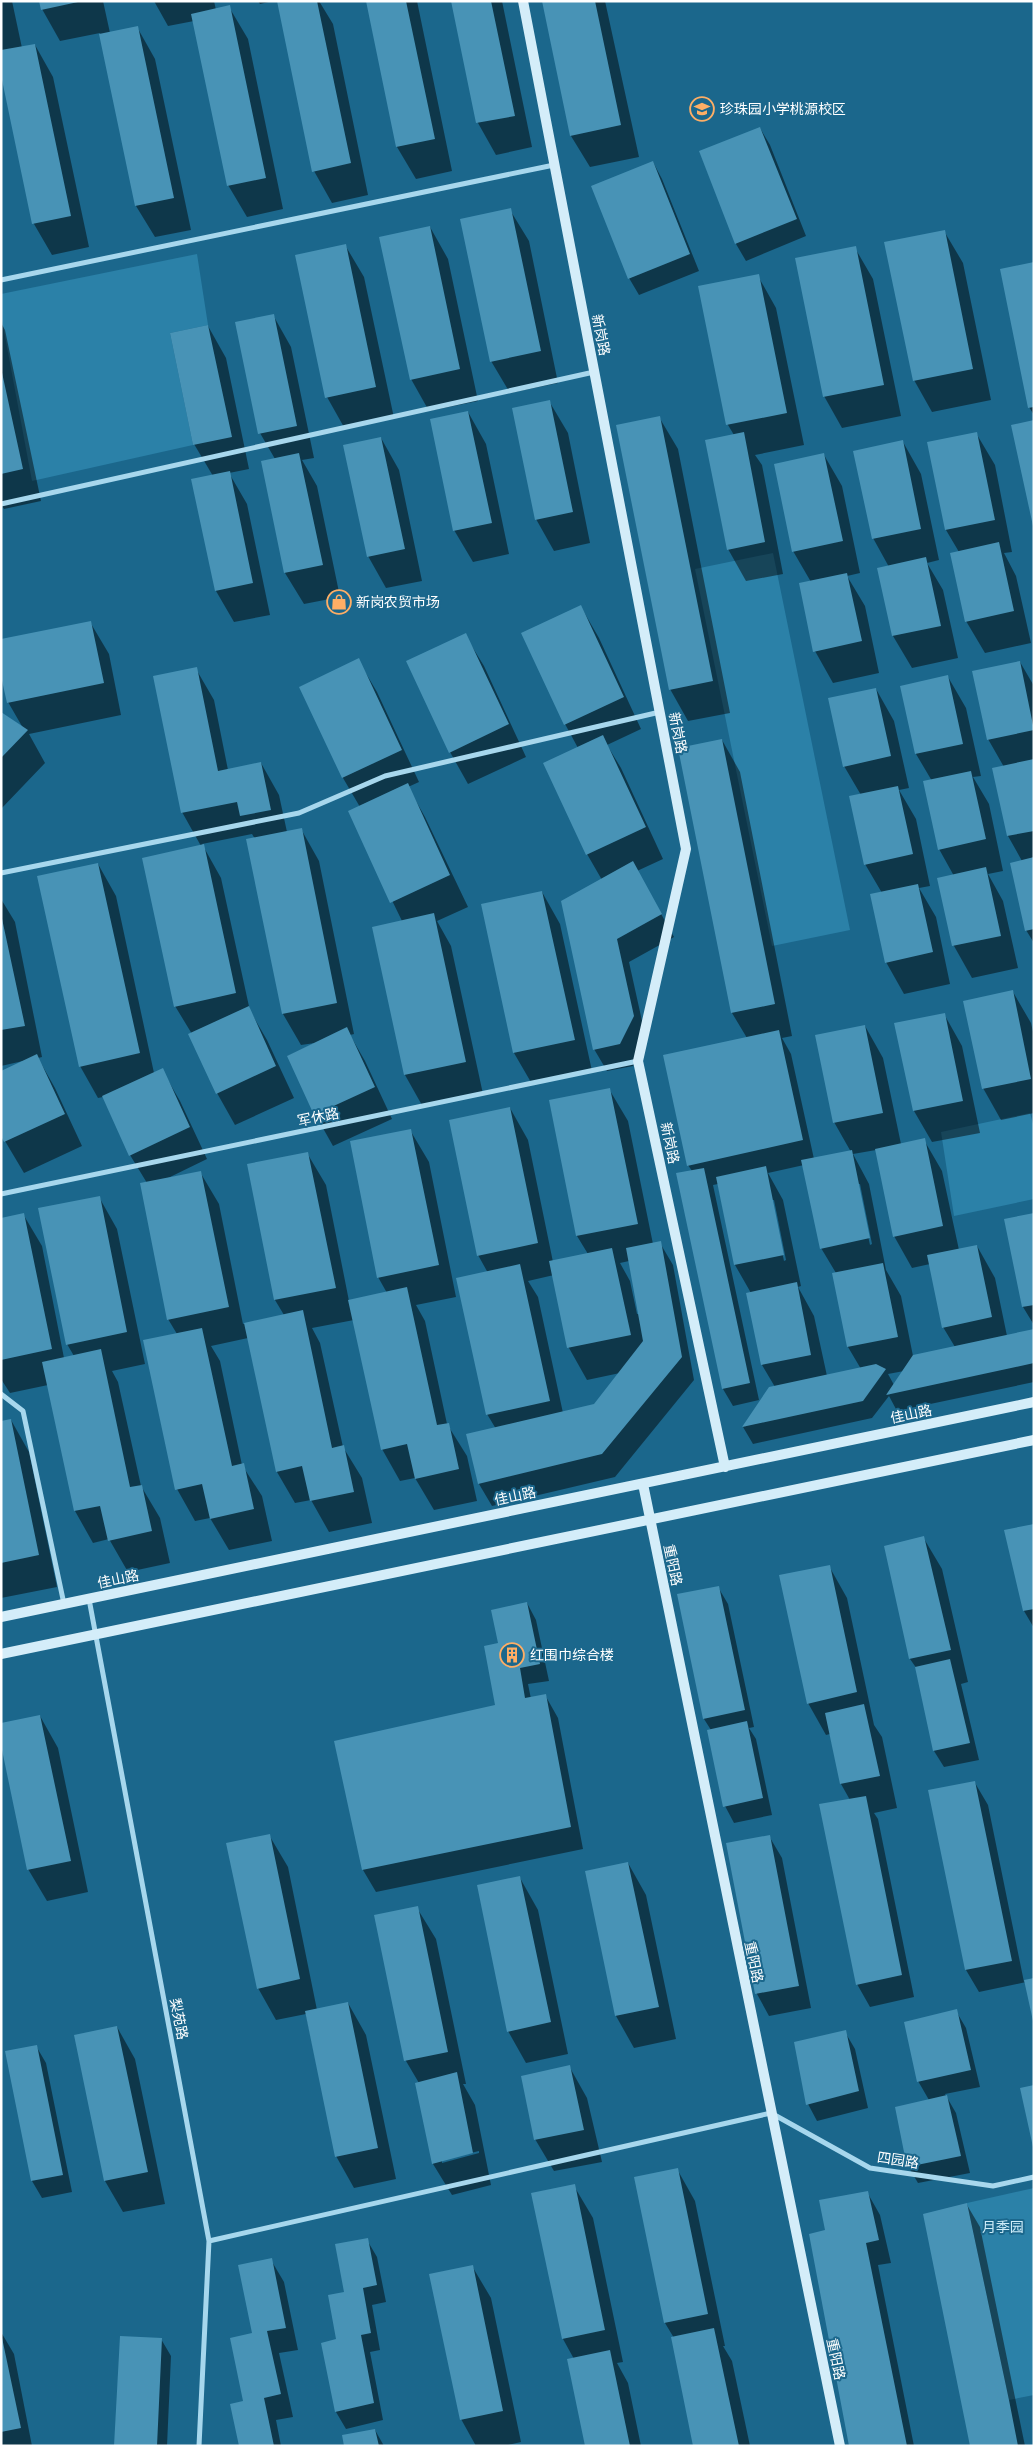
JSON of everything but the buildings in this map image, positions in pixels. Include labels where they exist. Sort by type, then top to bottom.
[{"type":"street","name":"新岗路","points":[[522,1],[686,849],[638,1061],[725,1467]]},
{"type":"street","points":[[1,280],[555,165]]},
{"type":"street","points":[[1,504],[594,372]]},
{"type":"street","points":[[1,873],[299,813],[384,776],[660,712]]},
{"type":"street","name":"军休路","points":[[1,1194],[638,1061]]},
{"type":"street","points":[[1,1394],[23,1411],[64,1604]]},
{"type":"street","name":"佳山路","points":[[1,1617],[1034,1402]]},
{"type":"street","points":[[1,1654],[96,1636],[1034,1440]]},
{"type":"street","name":"重阳路","points":[[643,1484],[840,2446]]},
{"type":"street","name":"梨苑路","points":[[90,1599],[209,2241],[199,2446]]},
{"type":"street","points":[[209,2241],[771,2113]]},
{"type":"street","name":"四园路","points":[[771,2113],[870,2168],[992,2186],[1034,2177]]},
{"type":"green space","points":[[197,254],[208,325],[170,333],[193,445],[32,481],[1,315],[1,294]]},
{"type":"green space","points":[[773,553],[850,930],[772,946],[695,569]]},
{"type":"green space","points":[[1030,1113],[1034,1127],[1034,1199],[954,1216],[941,1132]]},
{"type":"green space","name":"月季园","points":[[1034,2188],[1034,2395],[1009,2400],[967,2203]]},
{"type":"place","name":"珍珠园小学桃源校区","points":[[702,109]]},
{"type":"place","name":"新岗农贸市场","points":[[339,602]]},
{"type":"place","name":"红围巾综合楼","points":[[512,1655]]}]
